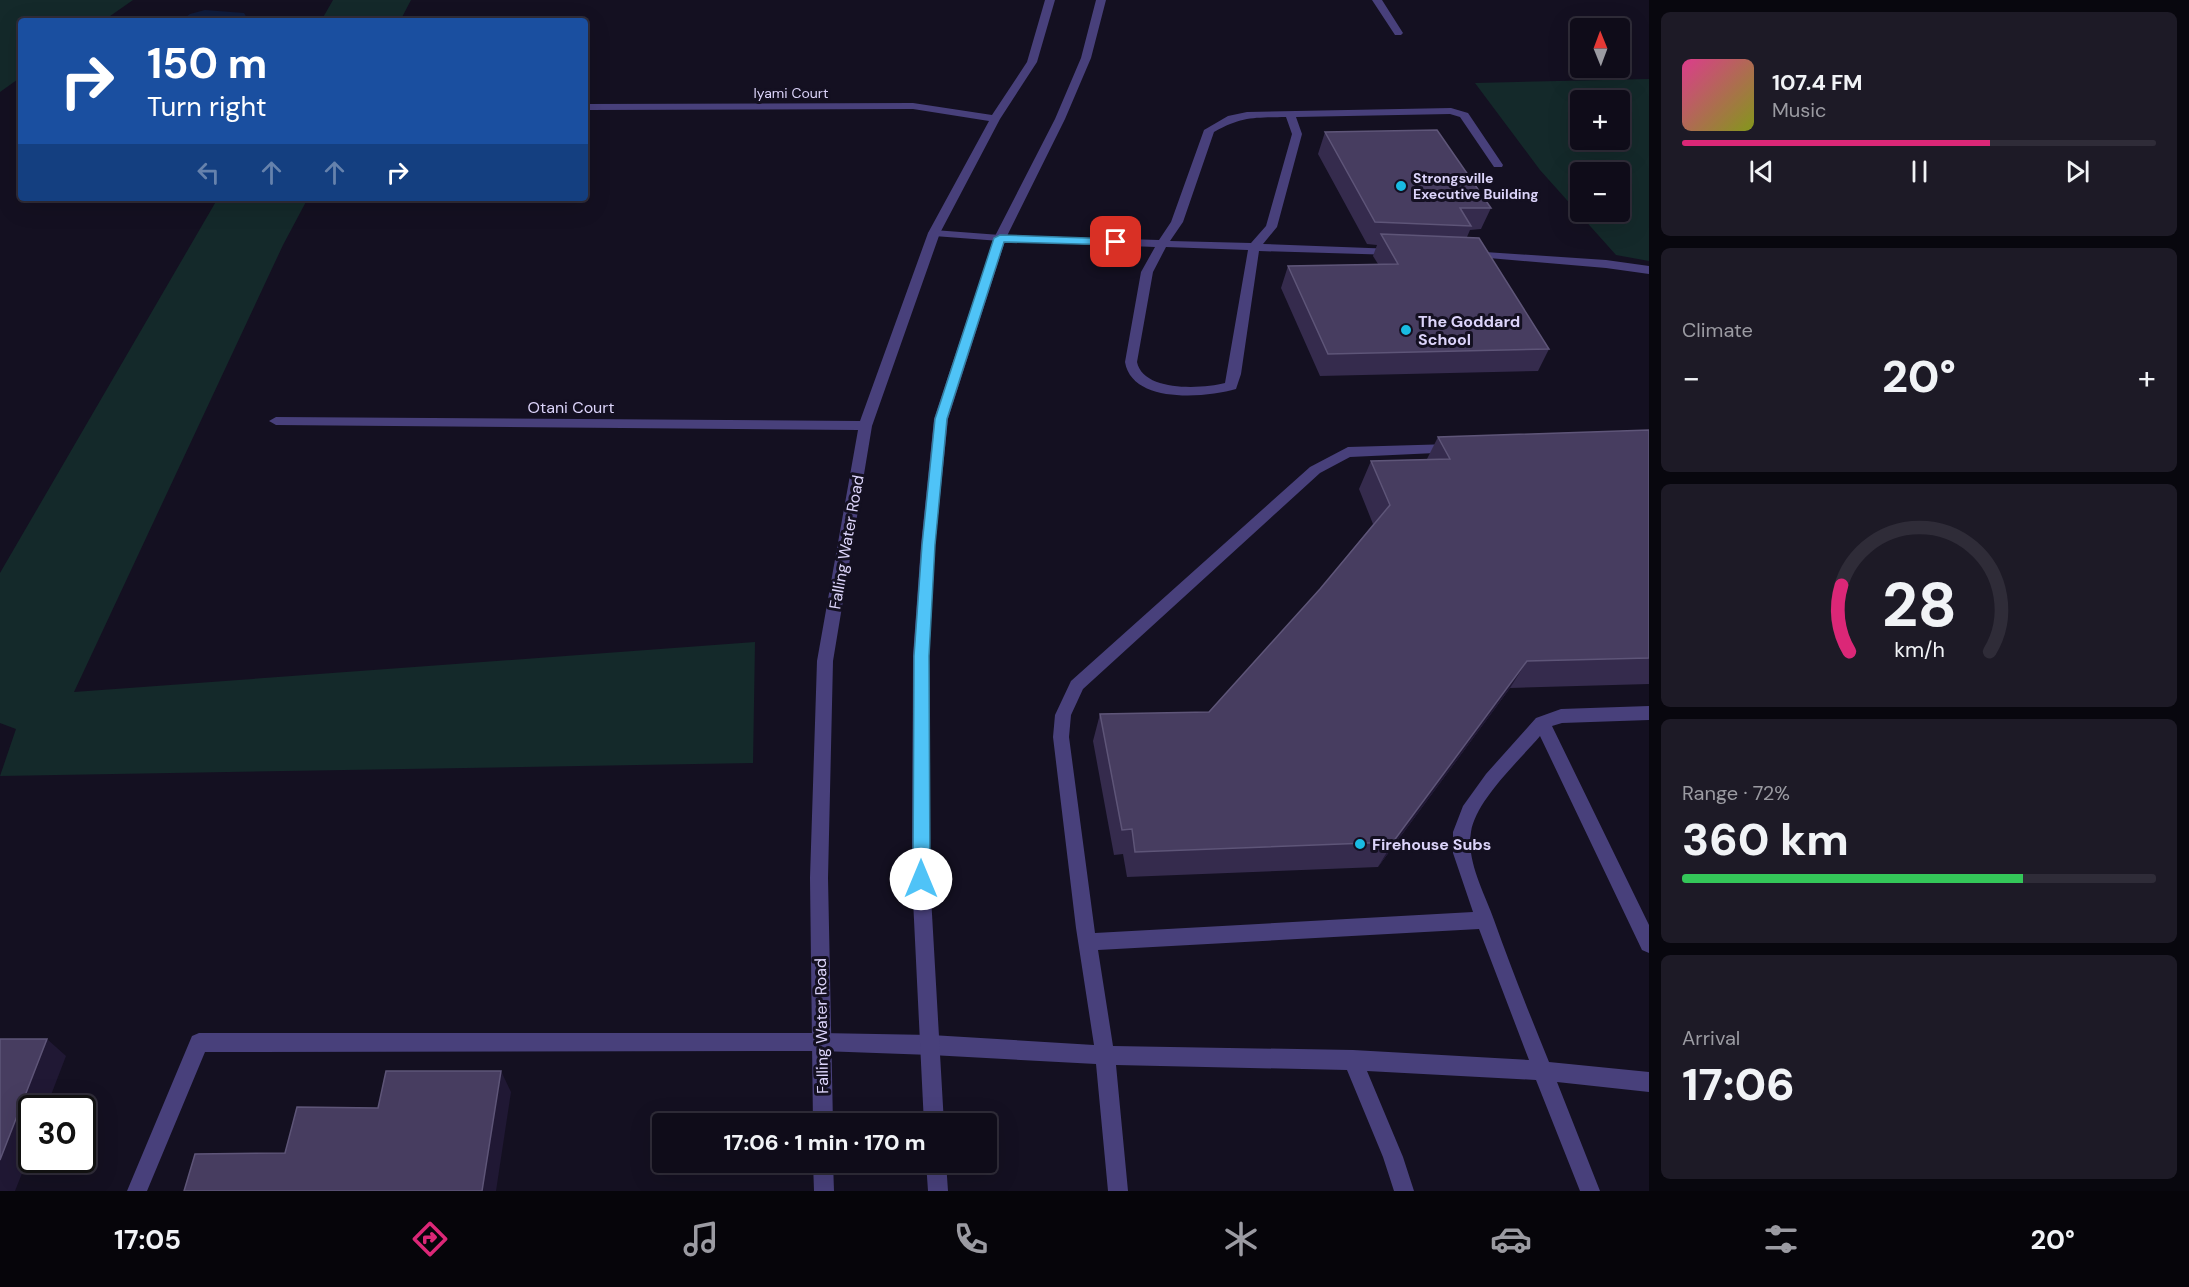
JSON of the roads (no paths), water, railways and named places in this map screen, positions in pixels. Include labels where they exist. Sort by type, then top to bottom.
[{"type":"street","name":"Falling Water Road","points":[[823,1113],[819,878],[825,661],[865,426],[934,233],[995,119],[1032,62],[1050,0]]},
{"type":"street","points":[[934,1113],[921,879],[921,656],[928,545],[941,419],[1000,238],[1060,119],[1082,68],[1101,0]]},
{"type":"street","points":[[1377,0],[1398,33]]},
{"type":"street","name":"Iyami Court","points":[[588,107],[913,106],[995,119]]},
{"type":"street","points":[[1290,114],[1297,134],[1270,227],[1254,247],[1235,374],[1231,386],[1220,390],[1189,390],[1161,389],[1144,383],[1134,375],[1131,362],[1147,272],[1177,222],[1209,129],[1240,117],[1290,114],[1451,111],[1464,115],[1498,165]]},
{"type":"street","points":[[934,233],[1000,238],[1413,252]]},
{"type":"street","points":[[1459,254],[1606,264],[1649,270]]},
{"type":"street","name":"Otani Court","points":[[276,421],[865,426]]},
{"type":"street","points":[[1118,1191],[1105,1055],[1061,737],[1063,715],[1077,685],[1315,470],[1348,452],[1470,449]]},
{"type":"street","points":[[1590,1191],[1485,920],[1462,853],[1462,832],[1469,811],[1492,779],[1542,723],[1561,716],[1649,713]]},
{"type":"street","points":[[1542,723],[1649,944]]},
{"type":"street","points":[[1088,942],[1485,920]]},
{"type":"street","points":[[137,1191],[199,1043],[821,1042],[931,1045],[1105,1055],[1353,1060],[1542,1071],[1649,1082]]},
{"type":"street","points":[[1353,1060],[1393,1157],[1404,1191]]},
{"type":"street","points":[[823,1173],[824,1191]]},
{"type":"street","points":[[937,1173],[938,1191]]},
{"type":"water","points":[[205,10],[244,13],[247,18],[185,18],[190,14]]},
{"type":"place","name":"Strongsville Executive Building","points":[[1401,186]]},
{"type":"place","name":"The Goddard School","points":[[1406,330]]},
{"type":"place","name":"Firehouse Subs","points":[[1360,844]]}]
